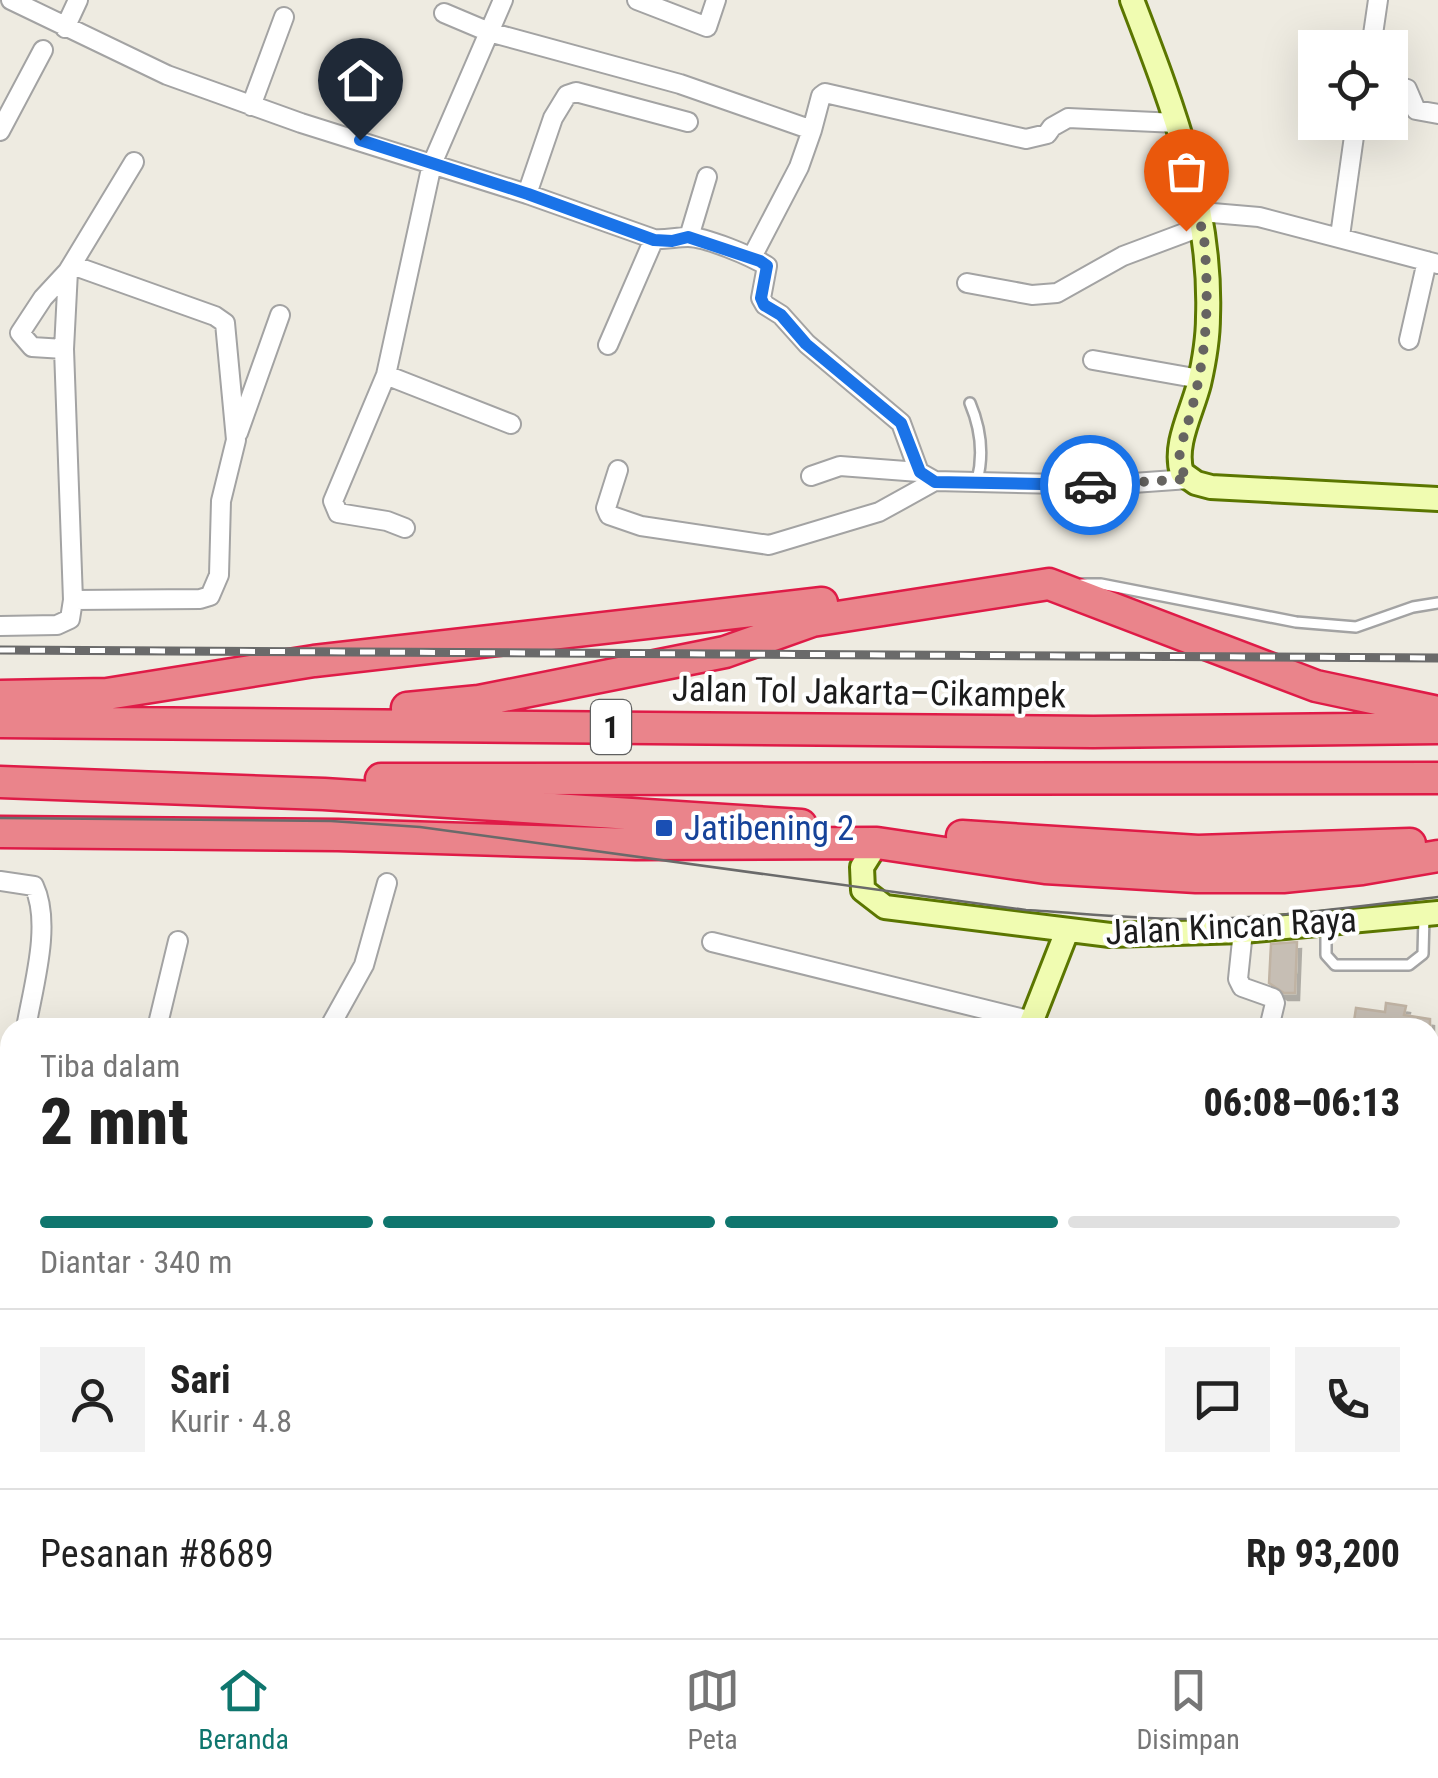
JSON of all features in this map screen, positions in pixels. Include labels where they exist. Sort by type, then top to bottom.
[{"type":"highway","points":[[130,722],[345,714],[479,701],[726,652],[812,621],[1049,584],[1316,686],[1438,712]]},
{"type":"highway","points":[[0,696],[106,694],[314,662],[884,596],[984,592]]},
{"type":"highway","name":"Jalan Tol Jakarta–Cikampek","points":[[0,722],[1073,732],[1438,728]]},
{"type":"highway","name":"1","points":[[0,780],[1438,778]]},
{"type":"highway","points":[[0,780],[342,795],[1198,852],[1438,842]]},
{"type":"highway","points":[[0,832],[338,834],[636,844],[877,843],[1045,868],[1196,877],[1298,875],[1438,856]]},
{"type":"main road","points":[[1132,0],[1177,124],[1202,219],[1208,316],[1200,379],[1180,448],[1186,476],[1211,487],[1438,500]]},
{"type":"main road","points":[[877,843],[862,868],[863,890],[886,907],[1067,931]]},
{"type":"main road","name":"Jalan Kincan Raya","points":[[1033,1018],[1067,931],[1110,935],[1243,930],[1431,913]]},
{"type":"street","points":[[11,0],[168,75],[252,106],[528,194],[654,240],[688,237],[752,258],[767,266],[761,298],[764,305],[781,315],[806,344],[901,423],[927,477]]},
{"type":"street","points":[[65,28],[78,0]]},
{"type":"street","points":[[405,528],[338,513],[333,501],[386,375],[432,164],[503,0]]},
{"type":"street","points":[[636,0],[707,27],[716,0]]},
{"type":"street","points":[[1374,30],[1378,0]]},
{"type":"street","points":[[444,13],[488,32],[680,84],[812,130]]},
{"type":"street","points":[[252,106],[284,17]]},
{"type":"street","points":[[0,131],[43,50]]},
{"type":"street","points":[[1408,91],[1416,110],[1438,114]]},
{"type":"street","points":[[528,194],[553,118],[567,95],[576,92],[688,122]]},
{"type":"street","points":[[752,258],[792,181],[825,93],[1026,139],[1047,134],[1068,118],[1177,124]]},
{"type":"street","points":[[1340,236],[1353,140]]},
{"type":"street","points":[[64,349],[32,347],[20,334],[43,298],[70,268],[134,162]]},
{"type":"street","points":[[688,237],[707,177]]},
{"type":"street","points":[[967,282],[1032,295],[1057,293],[1122,256],[1202,219],[1258,217],[1432,262],[1410,340]]},
{"type":"street","points":[[608,345],[654,240]]},
{"type":"street","points":[[0,626],[57,625],[70,619],[74,600],[64,349],[70,268]]},
{"type":"street","points":[[70,268],[215,316],[225,323],[236,440]]},
{"type":"street","points":[[74,600],[200,600],[210,596],[219,576],[221,502],[236,440],[280,316]]},
{"type":"street","points":[[1093,360],[1200,379]]},
{"type":"street","points":[[386,375],[511,424]]},
{"type":"street","points":[[811,476],[840,466],[977,481],[1105,486],[1186,476]]},
{"type":"street","points":[[618,470],[606,508],[609,515],[642,526],[769,546],[878,512],[927,477]]},
{"type":"street","points":[[0,881],[34,886],[42,902],[28,1018]]},
{"type":"street","points":[[335,1018],[364,965],[387,883]]},
{"type":"street","points":[[1243,930],[1238,980],[1242,988],[1273,998],[1276,1003],[1272,1018]]},
{"type":"street","points":[[159,1018],[178,942]]},
{"type":"street","points":[[712,942],[1008,1018]]},
{"type":"lane","points":[[970,403],[982,456],[977,481]]},
{"type":"lane","points":[[1049,584],[1101,584],[1296,622],[1356,627],[1438,602]]},
{"type":"lane","points":[[1326,924],[1326,955],[1335,965],[1409,965],[1423,954],[1431,913]]},
{"type":"building","points":[[1297,942],[1295,993],[1284,993],[1269,983],[1271,944]]},
{"type":"building","points":[[1386,1003],[1406,1006],[1404,1015],[1424,1018],[1354,1018],[1356,1008],[1385,1012]]},
{"type":"tram line","points":[[0,818],[331,821],[420,827],[1026,910],[1141,918],[1244,917],[1438,897]]},
{"type":"railway","points":[[0,650],[1438,658]]},
{"type":"way so far","points":[[1090,485],[1189,479],[1178,462],[1206,351],[1208,274],[1203,226],[1186,231]]},
{"type":"place","name":"Jatibening 2","points":[[664,828]]},
{"type":"route","points":[[360,140],[654,240],[688,237],[760,261],[767,266],[768,273],[761,298],[764,305],[781,315],[806,344],[901,423],[920,472],[935,482],[1090,485]]}]
